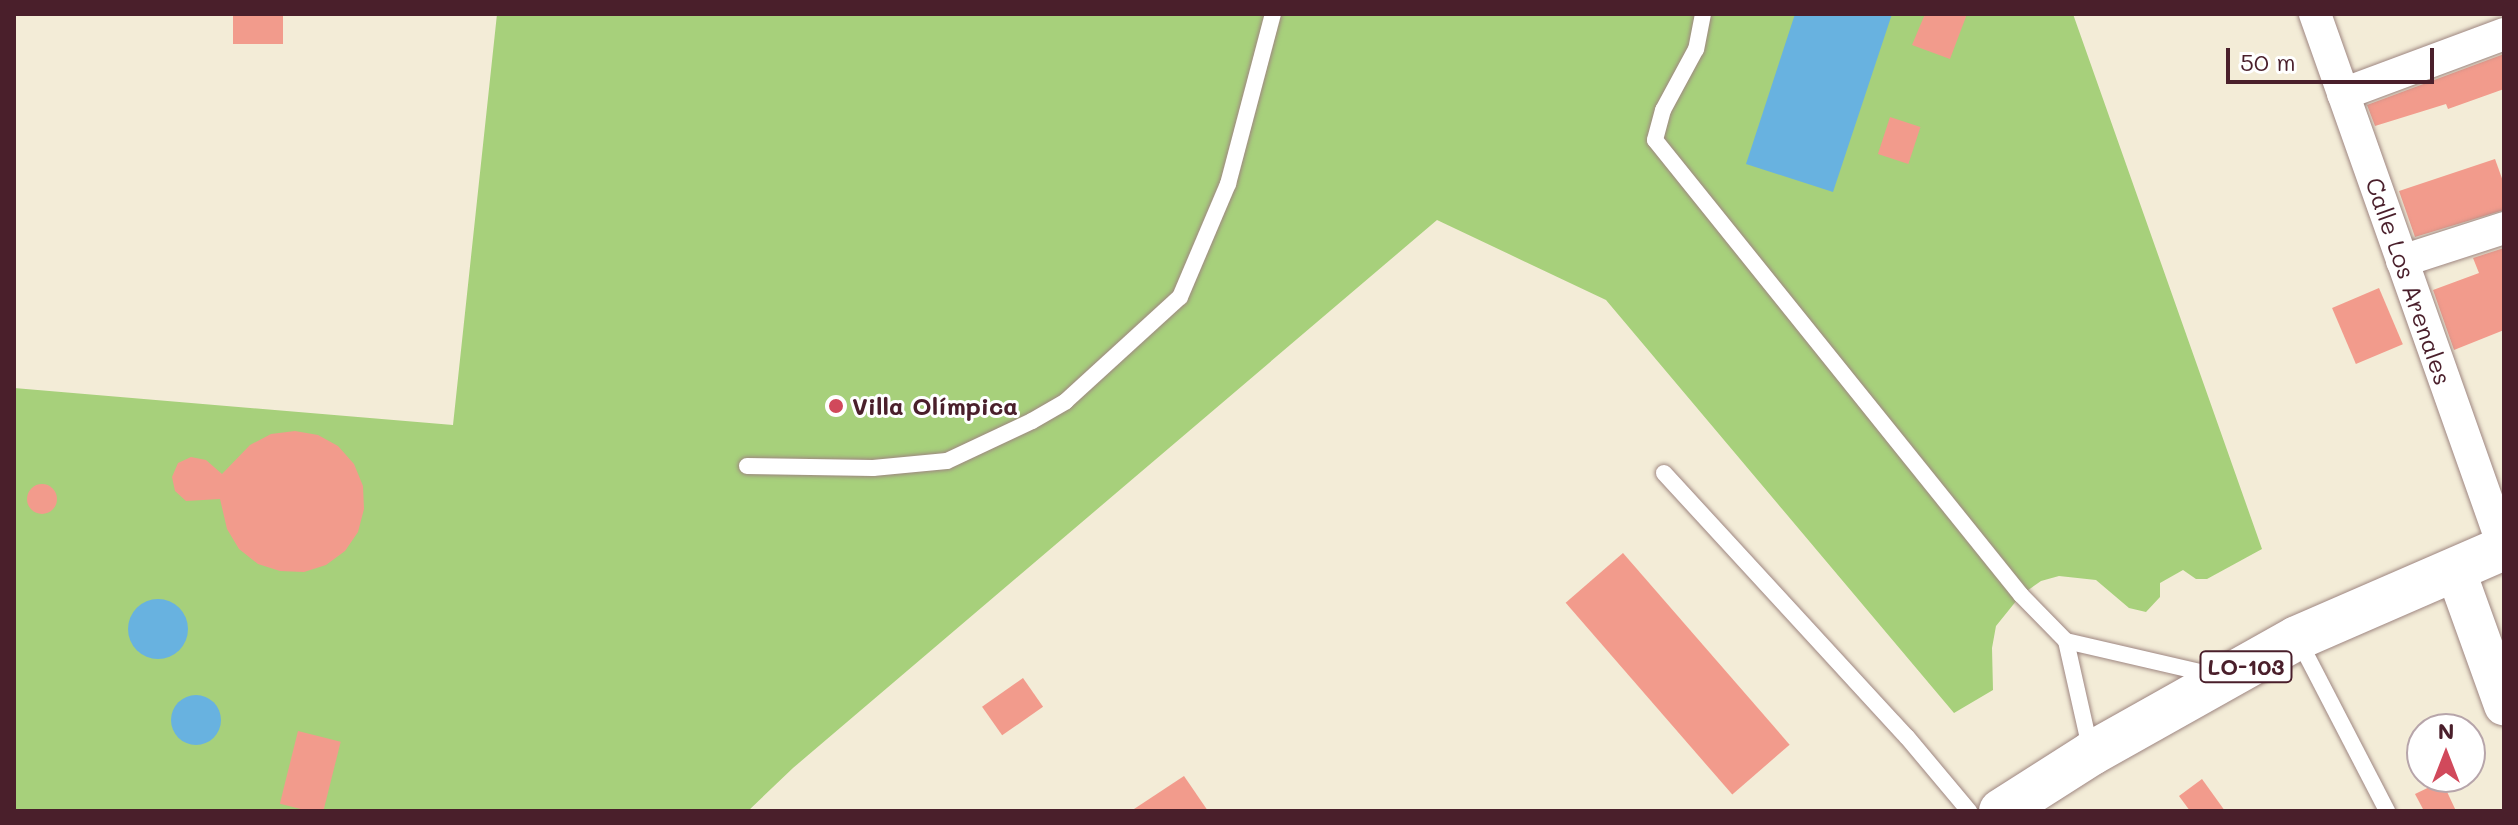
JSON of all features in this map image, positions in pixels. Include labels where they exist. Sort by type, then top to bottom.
[{"type":"main road","name":"LO-103","points":[[2001,811],[2092,753],[2297,638],[2504,548]]},
{"type":"street","name":"Calle Los Arenales","points":[[2315,14],[2504,548]]},
{"type":"street","points":[[2343,94],[2504,34]]},
{"type":"street","points":[[2402,261],[2504,228]]},
{"type":"street","points":[[2455,569],[2504,705]]},
{"type":"lane","points":[[747,466],[873,468],[947,461],[1032,421],[1066,401],[1180,297],[1228,184],[1273,14]]},
{"type":"lane","points":[[1703,14],[1696,49],[1677,78],[1663,110],[1655,140],[2021,595],[2066,641],[2092,753]]},
{"type":"lane","points":[[1664,473],[1907,737],[1969,811]]},
{"type":"lane","points":[[2297,638],[2387,811]]},
{"type":"lane","points":[[2066,641],[2226,678]]},
{"type":"green space","name":"Villa Olímpica","points":[[497,14],[2073,14],[2262,549],[2207,579],[2196,579],[2183,570],[2160,583],[2160,597],[2146,612],[2129,608],[2096,580],[2059,576],[2041,581],[2021,595],[1996,626],[1992,648],[1993,690],[1954,713],[1606,300],[1437,220],[793,768],[748,811],[14,811],[14,388],[453,425]]},
{"type":"water","points":[[1795,14],[1892,14],[1833,192],[1746,164]]},
{"type":"water","points":[[158,599],[170,601],[179,608],[186,617],[186,641],[179,650],[170,657],[158,659],[146,657],[137,650],[130,641],[128,629],[130,617],[137,608],[146,601]]},
{"type":"water","points":[[196,695],[214,702],[221,720],[214,738],[196,745],[178,738],[171,720],[178,702]]},
{"type":"building","points":[[233,14],[283,14],[283,44],[233,44]]},
{"type":"building","points":[[1925,14],[1967,14],[1950,59],[1912,45]]},
{"type":"building","points":[[2504,54],[2504,89],[2448,109],[2446,104],[2375,126],[2367,105]]},
{"type":"building","points":[[1890,117],[1920,127],[1908,164],[1878,154]]},
{"type":"building","points":[[2495,159],[2504,184],[2504,210],[2415,237],[2399,191]]},
{"type":"building","points":[[2504,248],[2504,330],[2454,350],[2433,290],[2479,273],[2473,258]]},
{"type":"building","points":[[2379,288],[2403,344],[2356,364],[2332,308]]},
{"type":"building","points":[[295,431],[318,435],[338,446],[354,464],[363,486],[364,509],[358,532],[345,551],[326,565],[304,572],[280,571],[258,564],[239,549],[227,529],[220,499],[186,501],[175,491],[172,477],[178,463],[191,457],[206,460],[222,474],[250,445],[271,434]]},
{"type":"building","points":[[42,484],[53,488],[57,499],[53,510],[42,514],[31,510],[27,499],[31,488]]},
{"type":"building","points":[[1623,553],[1790,745],[1732,795],[1566,603]]},
{"type":"building","points":[[1023,678],[1043,707],[1002,735],[982,707]]},
{"type":"building","points":[[298,731],[341,742],[323,811],[280,804]]},
{"type":"building","points":[[1184,776],[1208,811],[1131,811]]},
{"type":"building","points":[[2202,779],[2225,811],[2190,811],[2179,796]]},
{"type":"building","points":[[2448,793],[2456,811],[2424,811],[2415,794]]},
{"type":"place","name":"Villa Olímpica","points":[[836,406]]}]
